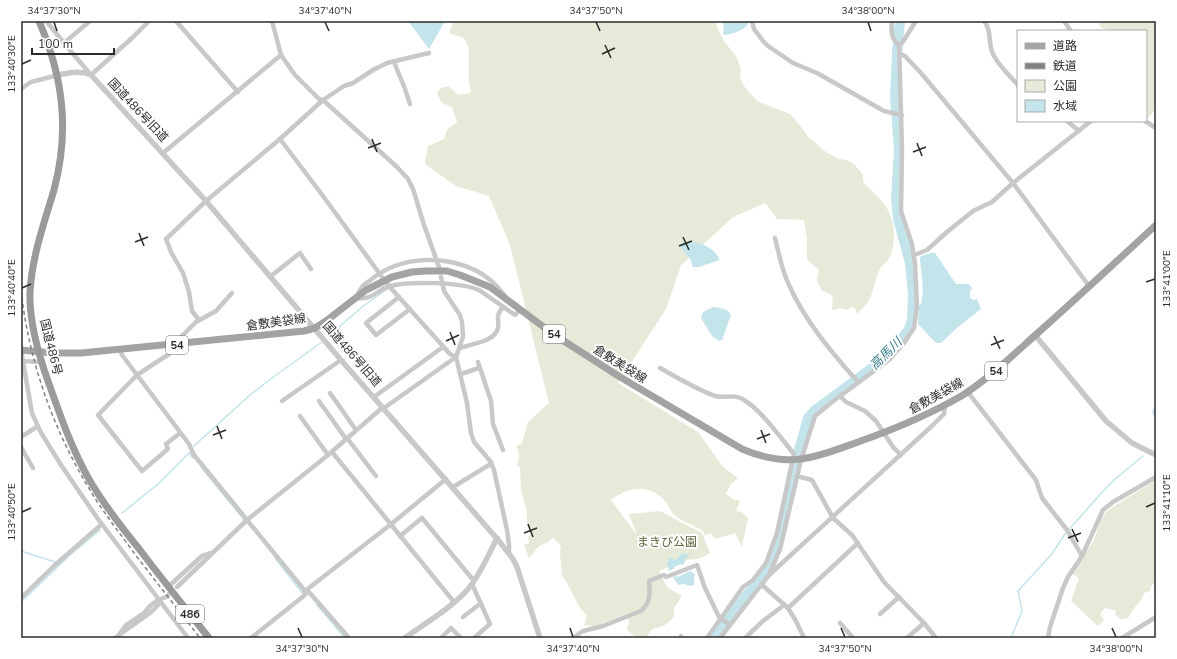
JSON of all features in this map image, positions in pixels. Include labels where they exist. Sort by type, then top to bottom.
[{"type":"highway","name":"国道486号","points":[[39,21],[58,75],[64,123],[60,157],[54,188],[38,242],[30,293],[32,326],[38,352],[58,411],[90,481],[110,511],[172,588],[209,638]]},
{"type":"main road","name":"倉敷美袋線","points":[[21,350],[53,353],[81,353],[295,333],[315,328],[326,322],[356,298],[374,286],[392,277],[412,272],[438,271],[460,274],[490,287],[553,334],[620,377],[742,449],[761,456],[797,460],[821,455],[903,426],[967,392],[999,369],[1156,225]]},
{"type":"street","points":[[64,43],[90,21]]},
{"type":"street","points":[[47,22],[91,75],[149,21]]},
{"type":"street","points":[[176,21],[238,92]]},
{"type":"street","points":[[272,21],[281,55],[295,75],[319,99],[323,100],[397,167],[408,179],[413,189],[424,225],[438,260],[439,267]]},
{"type":"street","points":[[752,21],[757,35],[768,46],[793,63],[818,73],[884,111],[902,115]]},
{"type":"street","points":[[892,21],[892,36],[900,45]]},
{"type":"street","points":[[707,638],[722,620],[743,587],[753,580],[766,563],[777,533],[797,460],[815,416],[857,380],[889,360],[901,347],[914,328],[917,306],[917,288],[914,255],[901,211],[902,115],[900,45],[916,21]]},
{"type":"street","points":[[984,21],[990,34],[990,46],[994,57],[1017,84]]},
{"type":"street","points":[[1064,21],[1070,30]]},
{"type":"street","points":[[199,320],[192,311],[189,292],[183,273],[170,252],[166,239],[206,201],[280,139],[323,100],[344,86],[353,83],[387,63],[429,53]]},
{"type":"street","points":[[900,54],[905,56],[921,73],[1013,183],[1089,286]]},
{"type":"street","points":[[163,153],[281,55]]},
{"type":"street","points":[[394,62],[406,89],[410,104]]},
{"type":"street","name":"国道486号旧道","points":[[58,75],[77,72],[91,75],[206,201],[341,360],[497,538],[517,567],[540,638]]},
{"type":"street","points":[[21,89],[32,82],[58,75]]},
{"type":"street","points":[[1068,122],[1079,131]]},
{"type":"street","points":[[914,255],[927,250],[968,215],[992,202],[1013,183],[1090,122]]},
{"type":"street","points":[[1147,122],[1156,128]]},
{"type":"street","points":[[280,139],[381,276]]},
{"type":"street","points":[[775,238],[788,284],[796,299],[813,326],[857,380]]},
{"type":"street","points":[[271,276],[300,253],[311,268]]},
{"type":"street","points":[[513,305],[492,281],[476,270],[462,265],[428,259],[411,261],[392,267],[381,276],[362,287],[356,298],[366,299],[388,285],[442,284],[473,287],[515,315],[520,310]]},
{"type":"street","points":[[172,588],[215,551],[246,521],[330,453],[346,438],[383,408],[456,357],[463,337],[462,322],[460,315],[444,291],[441,277]]},
{"type":"street","points":[[388,285],[443,347],[450,354],[456,357],[461,374],[471,433],[474,442],[491,462],[494,470],[507,530],[509,545],[508,552]]},
{"type":"street","points":[[180,433],[166,444],[168,449],[142,471],[98,415],[137,375],[165,357],[199,320],[216,311],[232,292]]},
{"type":"street","points":[[399,297],[366,322],[376,335],[410,309]]},
{"type":"street","points":[[460,348],[491,339],[497,333],[499,326],[497,318],[503,307]]},
{"type":"street","points":[[1035,335],[1106,421],[1132,443],[1156,455]]},
{"type":"street","points":[[374,398],[443,347]]},
{"type":"street","points":[[120,349],[122,355],[189,444],[194,455],[305,593]]},
{"type":"street","points":[[21,350],[32,413],[60,465],[158,602],[188,638]]},
{"type":"street","points":[[282,401],[341,360]]},
{"type":"street","points":[[22,361],[41,362]]},
{"type":"street","points":[[478,362],[491,401],[493,424],[503,450]]},
{"type":"street","points":[[461,374],[480,368]]},
{"type":"street","points":[[660,368],[704,392],[718,396],[732,395],[743,399],[755,408],[794,454],[797,460],[797,476],[780,549],[769,575]]},
{"type":"street","points":[[967,392],[1036,480],[1042,498],[1068,531],[1082,556]]},
{"type":"street","points":[[330,393],[356,430]]},
{"type":"street","points":[[840,396],[846,402],[865,411],[876,420],[901,455]]},
{"type":"street","points":[[319,401],[376,476]]},
{"type":"street","points":[[720,638],[729,624],[769,575],[940,419],[944,414],[945,405]]},
{"type":"street","points":[[300,416],[330,453],[368,495],[390,525],[454,602]]},
{"type":"street","points":[[21,437],[38,426]]},
{"type":"street","points":[[21,447],[33,468]]},
{"type":"street","points":[[453,488],[489,465],[491,462]]},
{"type":"street","points":[[797,476],[812,480],[833,518],[852,535],[884,582],[924,622],[936,638]]},
{"type":"street","points":[[1048,638],[1050,627],[1063,588],[1068,577],[1082,556],[1104,510],[1113,502],[1156,477]]},
{"type":"street","points":[[251,638],[446,479]]},
{"type":"street","points":[[400,536],[422,518],[473,583],[490,624],[474,638]]},
{"type":"street","points":[[21,598],[102,524]]},
{"type":"street","points":[[404,638],[454,602],[473,583],[497,538]]},
{"type":"street","points":[[745,638],[763,621],[786,607],[858,543]]},
{"type":"street","points":[[117,637],[126,625],[144,613],[151,605],[166,597],[172,588],[202,556],[215,551]]},
{"type":"street","points":[[573,638],[583,631],[603,626],[642,611],[650,596],[649,581],[664,575],[666,577],[697,565],[719,617],[729,624]]},
{"type":"street","points":[[761,584],[786,607],[796,621],[804,638]]},
{"type":"street","points":[[305,593],[310,592],[349,638]]},
{"type":"street","points":[[880,614],[899,597]]},
{"type":"street","points":[[463,617],[481,602]]},
{"type":"street","points":[[1122,638],[1156,617]]},
{"type":"street","points":[[907,638],[924,622]]},
{"type":"street","points":[[840,623],[853,638]]},
{"type":"street","points":[[441,638],[451,628],[461,638]]},
{"type":"green space","name":"まきび公園","points":[[454,21],[715,21],[723,40],[736,56],[741,69],[740,77],[743,85],[757,101],[790,114],[808,137],[826,152],[838,159],[847,160],[855,165],[863,175],[863,182],[884,204],[893,223],[894,242],[891,254],[877,275],[873,292],[866,304],[857,314],[855,308],[852,306],[847,310],[839,308],[835,310],[832,309],[833,301],[831,295],[822,291],[817,281],[819,270],[807,259],[807,238],[804,220],[777,219],[765,203],[733,217],[681,265],[666,309],[618,383],[698,432],[723,467],[738,478],[730,485],[726,494],[733,499],[740,501],[736,511],[741,512],[748,518],[742,547],[735,533],[715,539],[711,533],[705,535],[703,531],[675,516],[664,500],[651,491],[645,489],[631,490],[624,492],[611,500],[637,535],[629,514],[660,511],[702,533],[710,553],[698,559],[685,560],[659,571],[667,587],[682,596],[674,608],[674,617],[665,625],[651,630],[649,635],[643,639],[640,639],[627,630],[629,621],[627,614],[596,626],[584,625],[587,616],[580,608],[562,576],[560,553],[561,546],[553,537],[548,542],[539,546],[529,558],[524,545],[529,543],[528,537],[530,534],[527,525],[527,512],[521,490],[520,468],[517,465],[519,455],[516,446],[522,443],[528,422],[549,403],[510,245],[489,196],[456,186],[425,164],[428,146],[444,139],[447,130],[457,122],[452,107],[442,103],[437,93],[441,88],[449,86],[458,95],[471,93],[469,81],[469,48],[464,38],[449,33]]},
{"type":"green space","points":[[1098,21],[1156,21],[1156,109],[1148,118],[1147,30],[1109,30],[1100,27]]},
{"type":"green space","points":[[1156,480],[1156,582],[1151,586],[1150,591],[1144,593],[1129,617],[1120,619],[1115,614],[1116,611],[1105,608],[1100,614],[1104,620],[1098,626],[1071,601],[1079,578],[1072,574],[1094,540],[1100,522],[1106,512]]},
{"type":"water","points":[[408,21],[445,21],[429,49]]},
{"type":"water","points":[[722,21],[749,21],[743,29],[736,33],[725,35],[723,34],[724,26]]},
{"type":"water","points":[[682,242],[704,245],[717,255],[719,260],[699,267],[693,267],[690,259],[680,246]]},
{"type":"water","points":[[935,253],[956,284],[969,284],[972,288],[970,298],[974,300],[977,299],[981,309],[941,343],[936,343],[918,324],[919,306],[921,304],[923,293],[920,259],[921,256]]},
{"type":"water","points":[[713,307],[726,310],[731,315],[722,340],[719,341],[712,336],[701,318],[703,312]]},
{"type":"water","points":[[681,554],[687,554],[689,556],[686,558],[684,564],[674,567],[675,568],[669,571],[667,564],[669,559],[671,558],[676,560]]},
{"type":"water","points":[[690,571],[695,574],[694,585],[678,585],[673,577],[678,577]]},
{"type":"waterway","name":"高馬川","points":[[715,638],[737,607],[764,575],[774,553],[781,534],[793,471],[808,418],[814,411],[883,360],[908,331],[912,320],[913,294],[910,263],[898,219],[896,198],[899,151],[895,96],[900,21]]},
{"type":"waterway","points":[[331,334],[362,307],[387,289]]},
{"type":"waterway","points":[[194,446],[250,395],[322,342]]},
{"type":"waterway","points":[[1156,408],[1153,411],[1156,416]]},
{"type":"waterway","points":[[189,453],[193,458]]},
{"type":"waterway","points":[[122,513],[158,484],[189,453]]},
{"type":"waterway","points":[[1011,638],[1022,611],[1018,591],[1051,555],[1065,534],[1105,489],[1143,456]]},
{"type":"waterway","points":[[201,467],[245,521]]},
{"type":"waterway","points":[[21,602],[70,555],[100,530]]},
{"type":"waterway","points":[[21,551],[55,562]]},
{"type":"waterway","points":[[275,558],[303,594],[310,595]]},
{"type":"waterway","points":[[317,605],[345,638]]},
{"type":"railway","points":[[21,290],[30,344],[37,370],[45,396],[66,447],[103,511],[200,638]]}]
